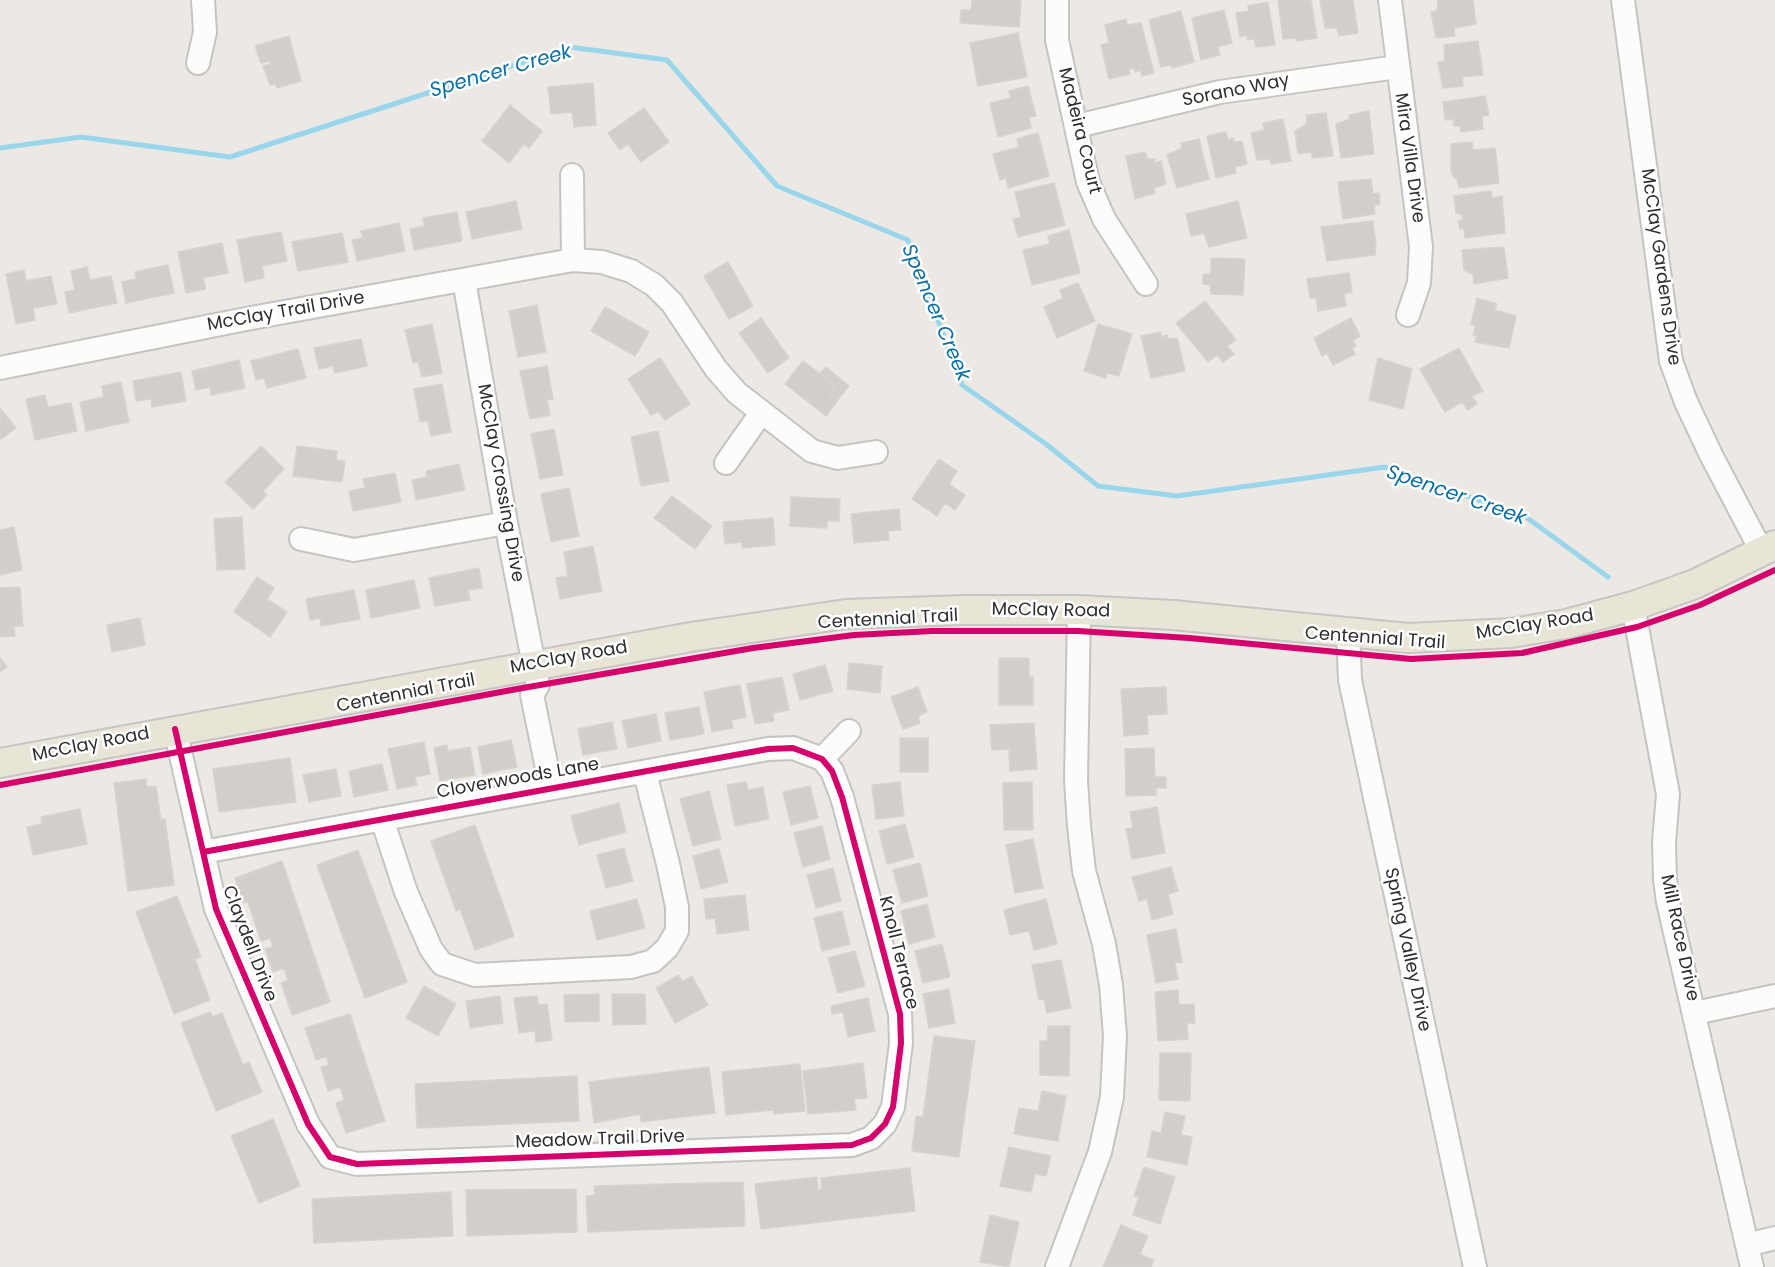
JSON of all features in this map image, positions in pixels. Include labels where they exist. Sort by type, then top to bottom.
[{"type":"main road","name":"McClay Road","points":[[0,763],[175,729],[536,675],[713,633],[846,614],[963,610],[1078,610],[1173,615],[1408,638],[1511,633],[1566,624],[1633,606],[1695,584],[1768,549]]},
{"type":"street","points":[[198,63],[205,32],[203,0]]},
{"type":"street","name":"Madeira Court","points":[[1057,0],[1057,40],[1088,182],[1096,202],[1146,284]]},
{"type":"street","name":"Mira Villa Drive","points":[[1390,0],[1420,247],[1419,284],[1408,315]]},
{"type":"street","name":"McClay Gardens Drive","points":[[1623,0],[1671,361],[1706,445],[1768,549]]},
{"type":"street","name":"Sorano Way","points":[[1077,126],[1220,92],[1397,67]]},
{"type":"street","points":[[572,175],[573,260]]},
{"type":"street","name":"McClay Trail Drive","points":[[0,368],[235,321],[573,260],[612,265],[631,271],[654,285],[672,303],[716,369],[737,393],[812,451],[838,458],[876,452]]},
{"type":"street","name":"McClay Crossing Drive","points":[[464,280],[506,523],[536,675],[547,692],[562,772],[557,787]]},
{"type":"street","points":[[726,463],[761,412]]},
{"type":"street","points":[[301,540],[354,550],[506,523]]},
{"type":"street","name":"Mill Race Drive","points":[[1633,606],[1668,794],[1665,879],[1718,1130],[1752,1267]]},
{"type":"street","points":[[1057,1267],[1100,1152],[1112,1097],[1115,1036],[1108,965],[1084,871],[1079,826],[1076,780],[1078,610]]},
{"type":"street","name":"Spring Valley Drive","points":[[1348,632],[1350,680],[1475,1267]]},
{"type":"street","name":"Claydell Drive","points":[[175,729],[216,909],[308,1124],[330,1156]]},
{"type":"street","points":[[827,765],[849,731]]},
{"type":"street","name":"Cloverwoods Lane","points":[[202,852],[768,749],[793,748],[827,765]]},
{"type":"street","name":"Knoll Terrace","points":[[827,765],[842,797],[900,1014],[901,1043],[893,1107],[885,1124],[871,1138]]},
{"type":"street","points":[[382,819],[406,892],[431,949],[442,964],[475,975],[631,967],[653,961],[667,948],[677,931],[677,907],[645,773]]},
{"type":"street","points":[[1695,1013],[1775,996]]},
{"type":"street","name":"Meadow Trail Drive","points":[[330,1156],[357,1164],[376,1164],[821,1147],[852,1145],[871,1138]]},
{"type":"street","points":[[1747,1245],[1775,1238]]},
{"type":"building","points":[[972,0],[1021,0],[1019,27],[960,23],[961,10],[971,10]]},
{"type":"building","points":[[1278,0],[1311,0],[1317,38],[1297,41],[1296,38],[1283,39]]},
{"type":"building","points":[[1320,0],[1353,0],[1358,33],[1339,36],[1337,28],[1325,28]]},
{"type":"building","points":[[1438,0],[1473,0],[1476,24],[1454,28],[1455,36],[1436,38],[1431,12],[1437,11]]},
{"type":"building","points":[[1268,2],[1275,45],[1256,47],[1254,39],[1247,40],[1247,35],[1240,37],[1236,13],[1249,11],[1248,6]]},
{"type":"building","points":[[1224,10],[1232,43],[1218,47],[1220,55],[1201,60],[1192,18]]},
{"type":"building","points":[[1181,11],[1194,62],[1172,68],[1171,65],[1161,67],[1149,20]]},
{"type":"building","points":[[1126,19],[1127,25],[1141,23],[1154,73],[1142,76],[1140,70],[1135,72],[1134,68],[1129,69],[1130,74],[1109,79],[1101,45],[1109,43],[1105,25]]},
{"type":"building","points":[[1018,33],[1027,77],[978,86],[970,43]]},
{"type":"building","points":[[289,36],[301,81],[277,88],[275,84],[270,85],[263,66],[271,64],[270,61],[261,63],[255,46]]},
{"type":"building","points":[[1478,41],[1483,75],[1462,77],[1463,86],[1443,88],[1438,62],[1445,61],[1444,45]]},
{"type":"building","points":[[593,83],[596,125],[574,127],[572,112],[551,114],[548,87]]},
{"type":"building","points":[[1028,86],[1036,116],[1029,117],[1031,128],[998,137],[990,103],[1011,98],[1009,91]]},
{"type":"building","points":[[1485,96],[1489,115],[1482,116],[1483,129],[1461,132],[1460,126],[1454,126],[1453,119],[1445,120],[1443,102]]},
{"type":"building","points":[[510,105],[542,131],[529,148],[524,144],[509,163],[482,141]]},
{"type":"building","points":[[644,108],[669,142],[641,162],[628,144],[620,150],[608,133]]},
{"type":"building","points":[[1369,111],[1374,154],[1341,158],[1336,124],[1350,119],[1349,115]]},
{"type":"building","points":[[1326,113],[1333,156],[1312,158],[1312,152],[1298,154],[1295,131],[1307,124],[1306,115]]},
{"type":"building","points":[[1283,119],[1291,161],[1271,164],[1270,159],[1257,160],[1251,133],[1264,130],[1263,123]]},
{"type":"building","points":[[1226,132],[1228,140],[1233,138],[1235,142],[1242,141],[1247,164],[1235,167],[1236,173],[1216,178],[1207,136]]},
{"type":"building","points":[[1038,133],[1049,176],[1008,188],[1006,178],[1000,180],[993,154],[1019,147],[1017,139]]},
{"type":"building","points":[[1199,139],[1209,179],[1177,188],[1167,155],[1182,148],[1181,143]]},
{"type":"building","points":[[1472,142],[1473,150],[1495,148],[1499,183],[1459,188],[1457,178],[1454,178],[1451,171],[1451,144]]},
{"type":"building","points":[[1145,152],[1148,159],[1155,159],[1155,163],[1161,161],[1166,184],[1154,188],[1155,193],[1135,199],[1126,156]]},
{"type":"building","points":[[1371,179],[1373,194],[1379,193],[1380,204],[1374,205],[1375,214],[1343,219],[1338,182]]},
{"type":"building","points":[[1054,183],[1065,225],[1018,237],[1013,219],[1021,217],[1015,192]]},
{"type":"building","points":[[1491,191],[1492,198],[1502,196],[1505,233],[1465,238],[1464,228],[1460,229],[1458,221],[1463,220],[1461,214],[1456,213],[1454,196]]},
{"type":"building","points":[[516,201],[522,229],[472,239],[466,212]]},
{"type":"building","points":[[1238,201],[1247,238],[1209,247],[1204,233],[1191,236],[1186,214]]},
{"type":"building","points":[[457,212],[462,241],[414,250],[410,229],[424,226],[423,218]]},
{"type":"building","points":[[1373,221],[1375,255],[1327,261],[1321,227]]},
{"type":"building","points":[[399,223],[405,251],[357,261],[352,240],[363,238],[361,231]]},
{"type":"building","points":[[1069,230],[1080,273],[1032,285],[1023,250],[1050,244],[1048,236]]},
{"type":"building","points":[[281,232],[287,261],[262,266],[264,278],[245,282],[237,240]]},
{"type":"building","points":[[342,233],[348,262],[298,271],[292,242]]},
{"type":"building","points":[[222,243],[228,273],[203,278],[206,289],[186,293],[178,252]]},
{"type":"building","points":[[1504,247],[1508,278],[1474,284],[1473,274],[1464,270],[1462,250]]},
{"type":"building","points":[[1211,258],[1245,259],[1243,295],[1211,294],[1210,285],[1203,284],[1203,274],[1211,274]]},
{"type":"building","points":[[728,262],[753,306],[729,319],[704,276]]},
{"type":"building","points":[[168,265],[174,293],[126,303],[122,282],[136,279],[135,272]]},
{"type":"building","points":[[87,267],[90,280],[111,276],[117,303],[69,313],[65,292],[75,290],[71,271]]},
{"type":"building","points":[[24,270],[26,281],[51,276],[57,304],[33,308],[35,320],[16,324],[6,274]]},
{"type":"building","points":[[1349,273],[1352,292],[1344,294],[1346,306],[1318,311],[1316,298],[1310,298],[1307,279]]},
{"type":"building","points":[[1078,283],[1095,321],[1057,338],[1044,307],[1063,298],[1060,290]]},
{"type":"building","points":[[1477,298],[1497,304],[1494,310],[1516,316],[1509,348],[1475,342],[1477,336],[1473,335],[1476,326],[1471,324]]},
{"type":"building","points":[[1205,301],[1236,340],[1227,346],[1234,354],[1223,362],[1217,355],[1208,362],[1176,323]]},
{"type":"building","points":[[537,305],[546,352],[518,357],[509,311]]},
{"type":"building","points":[[605,307],[649,332],[635,356],[591,331]]},
{"type":"building","points":[[761,318],[789,358],[768,373],[739,333]]},
{"type":"building","points":[[1351,318],[1360,336],[1353,341],[1356,346],[1352,348],[1355,354],[1333,365],[1327,353],[1322,356],[1314,338]]},
{"type":"building","points":[[432,324],[442,373],[422,377],[418,362],[413,363],[405,330]]},
{"type":"building","points":[[1098,324],[1132,334],[1119,376],[1107,373],[1106,378],[1084,371]]},
{"type":"building","points":[[1161,332],[1161,337],[1167,335],[1168,339],[1177,338],[1185,371],[1151,378],[1141,336]]},
{"type":"building","points":[[361,339],[367,366],[335,373],[333,366],[319,369],[314,348]]},
{"type":"building","points":[[1459,348],[1483,391],[1472,396],[1477,404],[1468,410],[1462,402],[1445,412],[1420,369]]},
{"type":"building","points":[[298,349],[306,378],[267,388],[264,378],[256,380],[251,361]]},
{"type":"building","points":[[660,358],[690,404],[665,420],[658,411],[651,415],[628,379]]},
{"type":"building","points":[[1378,358],[1412,369],[1403,409],[1369,400]]},
{"type":"building","points":[[239,360],[245,388],[211,395],[210,387],[196,390],[192,371]]},
{"type":"building","points":[[803,361],[836,386],[830,394],[838,400],[826,416],[785,384]]},
{"type":"building","points":[[547,366],[553,399],[547,400],[550,415],[530,419],[520,371]]},
{"type":"building","points":[[826,367],[849,386],[838,399],[831,393],[837,387],[820,373]]},
{"type":"building","points":[[181,372],[186,401],[152,407],[151,399],[136,401],[133,381]]},
{"type":"building","points":[[121,382],[129,422],[86,431],[80,402],[104,397],[102,386]]},
{"type":"building","points":[[442,384],[451,432],[431,436],[428,421],[420,422],[414,389]]},
{"type":"building","points":[[45,395],[48,407],[71,403],[77,431],[35,440],[26,399]]},
{"type":"building","points":[[0,408],[16,428],[0,440]]},
{"type":"building","points":[[554,429],[563,475],[540,479],[531,434]]},
{"type":"building","points":[[658,431],[669,481],[641,486],[631,437]]},
{"type":"building","points":[[261,446],[284,469],[263,491],[267,495],[253,509],[225,482]]},
{"type":"building","points":[[297,446],[337,451],[336,460],[345,461],[342,482],[293,476]]},
{"type":"building","points":[[939,459],[957,471],[949,484],[965,495],[955,510],[945,503],[937,516],[912,499]]},
{"type":"building","points":[[459,464],[465,490],[416,500],[412,480],[427,477],[426,471]]},
{"type":"building","points":[[395,473],[401,502],[353,511],[349,491],[365,488],[363,479]]},
{"type":"building","points":[[569,488],[579,536],[551,542],[541,494]]},
{"type":"building","points":[[672,496],[712,526],[695,549],[654,518]]},
{"type":"building","points":[[791,497],[840,499],[839,521],[827,521],[827,528],[790,526]]},
{"type":"building","points":[[899,509],[901,530],[888,531],[889,540],[854,543],[851,514]]},
{"type":"building","points":[[242,517],[245,569],[217,570],[214,519]]},
{"type":"building","points":[[773,518],[775,545],[742,548],[742,542],[725,544],[723,522]]},
{"type":"building","points":[[14,527],[22,570],[0,575],[0,530]]},
{"type":"building","points":[[593,546],[602,591],[560,599],[556,578],[568,576],[564,552]]},
{"type":"building","points":[[479,568],[482,588],[468,590],[470,600],[435,606],[429,578]]},
{"type":"building","points":[[257,577],[274,588],[267,599],[287,612],[270,637],[234,612]]},
{"type":"building","points":[[414,580],[420,608],[371,618],[366,590]]},
{"type":"building","points":[[20,587],[23,626],[14,626],[15,636],[0,637],[0,588]]},
{"type":"building","points":[[354,590],[360,619],[321,626],[320,618],[310,620],[306,599]]},
{"type":"building","points":[[140,618],[145,645],[112,652],[107,625]]},
{"type":"building","points":[[0,658],[7,667],[0,672]]},
{"type":"building","points":[[999,658],[1029,658],[1029,677],[1033,677],[1033,705],[999,705]]},
{"type":"building","points":[[849,663],[882,666],[880,693],[847,689]]},
{"type":"building","points":[[825,665],[833,691],[800,700],[793,674]]},
{"type":"building","points":[[782,677],[789,710],[773,713],[774,721],[755,724],[747,684]]},
{"type":"building","points":[[740,685],[746,717],[731,720],[733,728],[712,732],[704,692]]},
{"type":"building","points":[[918,687],[927,712],[918,716],[920,723],[903,729],[891,697]]},
{"type":"building","points":[[1166,687],[1167,714],[1147,715],[1148,734],[1124,736],[1121,689]]},
{"type":"building","points":[[699,707],[704,734],[670,740],[665,713]]},
{"type":"building","points":[[656,714],[661,741],[628,748],[622,721]]},
{"type":"building","points":[[612,722],[617,749],[583,755],[578,729]]},
{"type":"building","points":[[1034,723],[1037,769],[1010,771],[1009,749],[992,750],[990,725]]},
{"type":"building","points":[[900,738],[928,738],[928,772],[900,772]]},
{"type":"building","points":[[511,740],[517,767],[483,774],[478,747]]},
{"type":"building","points":[[424,742],[430,774],[415,777],[417,785],[397,789],[388,749]]},
{"type":"building","points":[[447,745],[448,751],[470,747],[475,775],[440,781],[434,748]]},
{"type":"building","points":[[1154,748],[1155,777],[1166,777],[1166,788],[1156,788],[1156,795],[1126,796],[1125,749]]},
{"type":"building","points":[[290,758],[296,802],[219,812],[213,769]]},
{"type":"building","points":[[382,764],[388,790],[354,797],[349,771]]},
{"type":"building","points":[[336,769],[341,796],[309,802],[303,775]]},
{"type":"building","points":[[146,779],[147,787],[156,786],[161,820],[165,819],[174,885],[128,891],[114,783]]},
{"type":"building","points":[[746,782],[748,790],[763,787],[769,819],[735,826],[727,785]]},
{"type":"building","points":[[900,782],[904,816],[876,819],[872,785]]},
{"type":"building","points":[[1032,782],[1033,830],[1004,830],[1003,783]]},
{"type":"building","points":[[810,786],[818,818],[791,825],[783,792]]},
{"type":"building","points":[[709,791],[721,839],[693,846],[680,799]]},
{"type":"building","points":[[619,803],[626,832],[579,845],[571,816]]},
{"type":"building","points":[[1157,807],[1165,853],[1132,859],[1126,829],[1133,828],[1130,812]]},
{"type":"building","points":[[80,809],[87,844],[33,855],[27,827],[42,824],[41,817]]},
{"type":"building","points":[[905,824],[914,857],[887,864],[879,831]]},
{"type":"building","points":[[475,825],[514,936],[475,950],[460,909],[456,911],[431,841]]},
{"type":"building","points":[[822,826],[830,859],[803,867],[794,833]]},
{"type":"building","points":[[1033,839],[1043,888],[1015,893],[1006,845]]},
{"type":"building","points":[[624,848],[633,881],[606,888],[597,855]]},
{"type":"building","points":[[719,849],[728,882],[701,889],[693,856]]},
{"type":"building","points":[[358,850],[407,982],[365,998],[317,865]]},
{"type":"building","points":[[282,861],[330,1002],[292,1015],[281,983],[288,980],[284,968],[273,972],[265,949],[273,947],[270,938],[261,941],[248,902],[243,903],[235,878]]},
{"type":"building","points":[[920,863],[928,896],[902,903],[893,870]]},
{"type":"building","points":[[1171,867],[1178,891],[1168,894],[1173,914],[1152,920],[1147,899],[1139,901],[1132,877]]},
{"type":"building","points":[[833,868],[841,901],[816,908],[807,875]]},
{"type":"building","points":[[745,895],[749,930],[717,934],[715,918],[706,919],[704,899]]},
{"type":"building","points":[[177,896],[201,957],[195,959],[210,1000],[174,1014],[136,912]]},
{"type":"building","points":[[637,899],[645,928],[597,940],[590,911]]},
{"type":"building","points":[[1046,899],[1057,944],[1034,950],[1029,931],[1010,935],[1004,910]]},
{"type":"building","points":[[927,904],[935,937],[909,944],[901,911]]},
{"type":"building","points":[[842,911],[850,944],[822,951],[814,918]]},
{"type":"building","points":[[1176,929],[1182,962],[1175,963],[1178,979],[1156,983],[1147,935]]},
{"type":"building","points":[[942,944],[950,977],[923,983],[915,951]]},
{"type":"building","points":[[855,951],[865,986],[838,993],[828,958]]},
{"type":"building","points":[[1061,960],[1071,1008],[1047,1013],[1044,999],[1039,1000],[1032,965]]},
{"type":"building","points":[[679,975],[682,982],[692,976],[708,1005],[675,1023],[656,988]]},
{"type":"building","points":[[424,986],[456,1004],[438,1036],[406,1018]]},
{"type":"building","points":[[949,989],[955,1023],[929,1028],[923,994]]},
{"type":"building","points":[[1178,990],[1179,1005],[1194,1004],[1195,1023],[1187,1023],[1188,1039],[1158,1041],[1155,992]]},
{"type":"building","points":[[599,994],[599,1021],[565,1022],[564,995]]},
{"type":"building","points":[[612,994],[645,994],[646,1024],[613,1025]]},
{"type":"building","points":[[500,996],[503,1023],[470,1028],[466,1001]]},
{"type":"building","points":[[537,996],[538,1005],[547,1004],[552,1040],[536,1042],[535,1031],[519,1033],[514,998]]},
{"type":"building","points":[[868,998],[875,1031],[848,1037],[843,1012],[832,1014],[831,1006]]},
{"type":"building","points":[[210,1012],[213,1017],[222,1013],[243,1065],[249,1062],[262,1092],[216,1111],[181,1023]]},
{"type":"building","points":[[350,1014],[385,1121],[346,1133],[336,1103],[344,1100],[340,1087],[328,1091],[321,1067],[329,1065],[326,1056],[316,1060],[305,1028]]},
{"type":"building","points":[[1048,1026],[1070,1026],[1069,1076],[1040,1075],[1040,1041],[1047,1041]]},
{"type":"building","points":[[934,1036],[975,1041],[959,1157],[912,1151],[916,1116],[923,1117]]},
{"type":"building","points":[[1160,1053],[1191,1053],[1190,1101],[1159,1100]]},
{"type":"building","points":[[863,1063],[867,1098],[854,1099],[856,1110],[808,1114],[803,1071]]},
{"type":"building","points":[[800,1064],[805,1111],[774,1114],[773,1110],[726,1115],[722,1072]]},
{"type":"building","points":[[709,1067],[715,1113],[641,1122],[640,1114],[594,1123],[589,1082]]},
{"type":"building","points":[[577,1076],[579,1121],[417,1128],[415,1084]]},
{"type":"building","points":[[1042,1091],[1066,1096],[1058,1141],[1014,1134],[1019,1108],[1038,1111]]},
{"type":"building","points":[[1165,1112],[1185,1116],[1181,1135],[1192,1137],[1187,1165],[1147,1157],[1152,1131],[1161,1133]]},
{"type":"building","points":[[273,1119],[300,1186],[259,1203],[231,1136]]},
{"type":"building","points":[[1009,1147],[1051,1156],[1046,1176],[1035,1174],[1031,1192],[1000,1186]]},
{"type":"building","points":[[1144,1167],[1175,1177],[1160,1224],[1133,1215],[1139,1197],[1134,1196]]},
{"type":"building","points":[[910,1168],[915,1211],[761,1229],[755,1184],[817,1177],[818,1190],[822,1189],[821,1178]]},
{"type":"building","points":[[743,1182],[745,1226],[588,1232],[586,1196],[595,1195],[594,1186]]},
{"type":"building","points":[[576,1189],[577,1232],[467,1236],[466,1190]]},
{"type":"building","points":[[451,1192],[453,1236],[314,1243],[312,1199]]},
{"type":"building","points":[[990,1215],[1019,1222],[1009,1267],[980,1262]]},
{"type":"building","points":[[1121,1225],[1148,1236],[1140,1254],[1154,1260],[1151,1267],[1103,1267]]},
{"type":"waterway","name":"Spencer Creek","points":[[0,148],[81,137],[230,157],[570,47],[667,60],[777,186],[908,240],[962,385],[1046,444],[1098,486],[1177,496],[1385,467],[1526,517],[1608,577]]},
{"type":"cycle path","name":"Centennial Trail","points":[[0,785],[517,689],[753,648],[854,635],[932,631],[1078,631],[1189,638],[1411,659],[1522,653],[1637,627],[1700,605],[1775,570]]},
{"type":"cycle path","points":[[175,729],[203,852],[216,909],[308,1124],[330,1157],[357,1164],[852,1145],[871,1138],[885,1124],[893,1107],[901,1043],[900,1014],[842,797],[832,771],[822,759],[793,748],[768,749],[203,852]]}]
